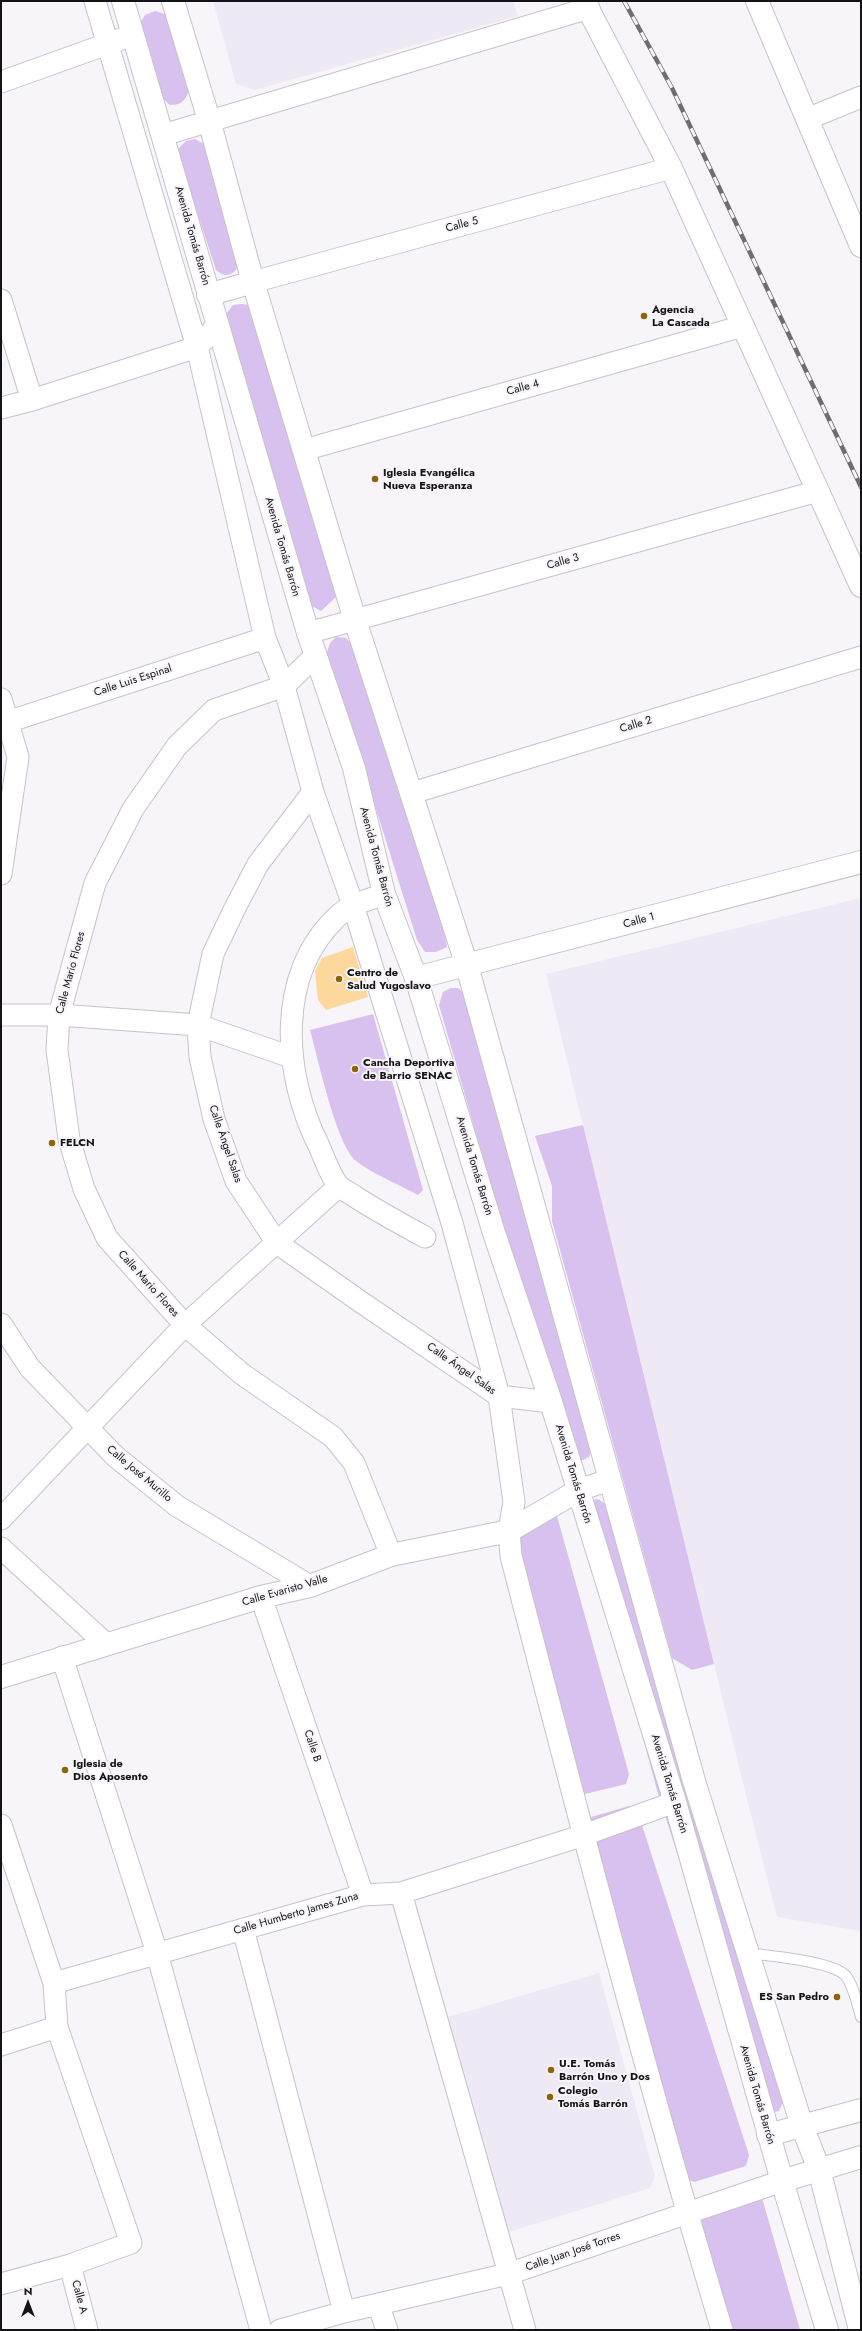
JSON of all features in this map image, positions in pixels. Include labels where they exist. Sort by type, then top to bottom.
[{"type":"main road","name":"Avenida Tomás Barrón","points":[[123,1],[308,633],[354,768],[384,894],[416,978],[494,1233],[579,1490],[675,1802],[768,2135],[827,2330]]},
{"type":"main road","points":[[173,1],[209,120],[253,282],[354,620],[412,793],[467,966],[694,1781],[802,2126],[819,2169],[860,2330]]},
{"type":"main road","points":[[757,1],[861,246]]},
{"type":"main road","points":[[586,4],[671,168],[861,586]]},
{"type":"main road","points":[[208,295],[253,282]]},
{"type":"main road","name":"Calle 1","points":[[416,978],[467,966],[861,862]]},
{"type":"main road","name":"Calle Evaristo Valle","points":[[1,1677],[261,1597],[310,1586],[391,1555],[509,1531],[579,1490]]},
{"type":"main road","points":[[768,2135],[861,2110]]},
{"type":"main road","name":"Calle Juan José Torres","points":[[782,2181],[861,2157]]},
{"type":"street","points":[[95,1],[197,346],[264,638],[284,686],[312,792],[353,906],[452,1223],[500,1396],[514,1502],[509,1531],[511,1556],[584,1835],[687,2213],[722,2330]]},
{"type":"street","points":[[163,135],[586,4]]},
{"type":"street","points":[[1,82],[109,45],[132,35]]},
{"type":"street","points":[[807,119],[861,97]]},
{"type":"street","name":"Calle 5","points":[[253,282],[671,168]]},
{"type":"street","points":[[1,300],[32,400]]},
{"type":"street","points":[[1,408],[32,400],[197,346],[217,326]]},
{"type":"street","name":"Calle 4","points":[[304,450],[742,326]]},
{"type":"street","name":"Calle 3","points":[[308,633],[818,491]]},
{"type":"street","name":"Calle Luis Espinal","points":[[5,722],[264,638]]},
{"type":"street","name":"Calle Mario Flores","points":[[316,655],[284,686],[214,710],[177,746],[133,809],[95,883],[59,1015],[56,1050],[69,1139],[84,1189],[107,1238],[185,1325],[242,1374],[333,1437],[354,1463],[391,1555]]},
{"type":"street","name":"Calle 2","points":[[412,793],[861,657]]},
{"type":"street","points":[[1,699],[5,722],[18,757],[1,874]]},
{"type":"street","name":"Calle Ángel Salas","points":[[312,792],[258,864],[234,910],[213,954],[198,1025],[200,1057],[214,1119],[236,1181],[277,1243],[500,1396],[551,1402]]},
{"type":"street","points":[[384,894],[353,906],[338,915],[312,945],[294,996],[291,1057],[296,1086],[310,1129],[339,1186],[374,1209],[425,1236]]},
{"type":"street","points":[[1,1016],[59,1015],[198,1025],[291,1057]]},
{"type":"street","points":[[1,1519],[185,1325],[339,1186]]},
{"type":"street","name":"Calle José Murillo","points":[[1,1324],[30,1368],[116,1457],[177,1506],[310,1586]]},
{"type":"street","name":"Calle Evaristo Valle","points":[[579,1490],[609,1480]]},
{"type":"street","points":[[1,1548],[106,1644]]},
{"type":"street","name":"Calle B","points":[[261,1597],[363,1895]]},
{"type":"street","points":[[62,1657],[157,1953],[261,2330]]},
{"type":"street","name":"Calle Humberto James Zuna","points":[[54,1983],[363,1895],[401,1893],[584,1835],[675,1802]]},
{"type":"street","points":[[1,1825],[54,1983],[57,2028],[131,2243],[70,2264],[1,2284]]},
{"type":"street","points":[[401,1893],[525,2330]]},
{"type":"street","points":[[243,1929],[344,2312]]},
{"type":"street","points":[[1,2045],[57,2028]]},
{"type":"street","name":"Calle Juan José Torres","points":[[280,2330],[344,2312],[508,2274],[782,2181]]},
{"type":"street","name":"Calle A","points":[[70,2264],[87,2330]]},
{"type":"street","points":[[378,2304],[387,2330]]},
{"type":"lane","points":[[748,1953],[830,1966],[845,1976],[853,1990],[861,2016]]},
{"type":"shaded area","points":[[213,1],[513,1],[518,16],[255,90],[236,84]]},
{"type":"shaded area","points":[[155,11],[168,15],[189,91],[184,100],[177,104],[170,105],[164,100],[140,23],[145,15]]},
{"type":"shaded area","points":[[195,139],[204,144],[239,264],[233,273],[227,275],[216,270],[178,154],[179,148],[186,141]]},
{"type":"shaded area","points":[[233,305],[250,305],[253,310],[336,597],[321,611],[312,606],[308,600],[227,320],[227,313]]},
{"type":"shaded area","points":[[336,637],[346,638],[353,646],[414,831],[445,935],[447,947],[436,952],[425,952],[417,940],[327,652],[330,643]]},
{"type":"shaded area","points":[[861,898],[861,1931],[777,1917],[546,974]]},
{"type":"shaded area","points":[[451,988],[458,988],[465,994],[592,1448],[589,1457],[581,1461],[573,1461],[527,1311],[439,1005],[443,992]]},
{"type":"shaded area","points":[[373,1014],[423,1190],[418,1195],[362,1165],[356,1161],[349,1152],[328,1100],[310,1030]]},
{"type":"shaded area","points":[[583,1125],[714,1664],[692,1670],[672,1658],[552,1221],[552,1186],[535,1136]]},
{"type":"shaded area","points":[[598,1499],[605,1504],[612,1518],[784,2100],[779,2111],[770,2113],[758,2108],[657,1790],[583,1517],[590,1500]]},
{"type":"shaded area","points":[[545,1516],[557,1516],[629,1774],[626,1784],[581,1795],[505,1529]]},
{"type":"shaded area","points":[[629,1806],[638,1813],[749,2155],[746,2166],[694,2182],[685,2178],[588,1818]]},
{"type":"shaded area","name":"Colegio Tomás Barrón","points":[[599,1973],[655,2177],[650,2188],[506,2233],[445,2018]]},
{"type":"shaded area","points":[[762,2198],[800,2330],[730,2330],[695,2210]]},
{"type":"building","name":"Centro de Salud Yugoslavo","points":[[353,947],[368,997],[326,1010],[318,1000],[315,971],[322,958]]},
{"type":"railway","points":[[624,1],[672,88],[861,487]]},
{"type":"place","name":"Agencia La Cascada","points":[[644,316]]},
{"type":"place","name":"Iglesia Evangélica Nueva Esperanza","points":[[375,479]]},
{"type":"place","name":"Centro de Salud Yugoslavo","points":[[339,979]]},
{"type":"place","name":"Cancha Deportiva de Barrio SENAC","points":[[355,1069]]},
{"type":"place","name":"FELCN","points":[[52,1143]]},
{"type":"place","name":"Iglesia de Dios Aposento","points":[[65,1770]]},
{"type":"place","name":"ES San Pedro","points":[[837,1997]]},
{"type":"place","name":"U.E. Tomás Barrón Uno y Dos","points":[[551,2070]]},
{"type":"place","name":"Colegio Tomás Barrón","points":[[550,2097]]}]
